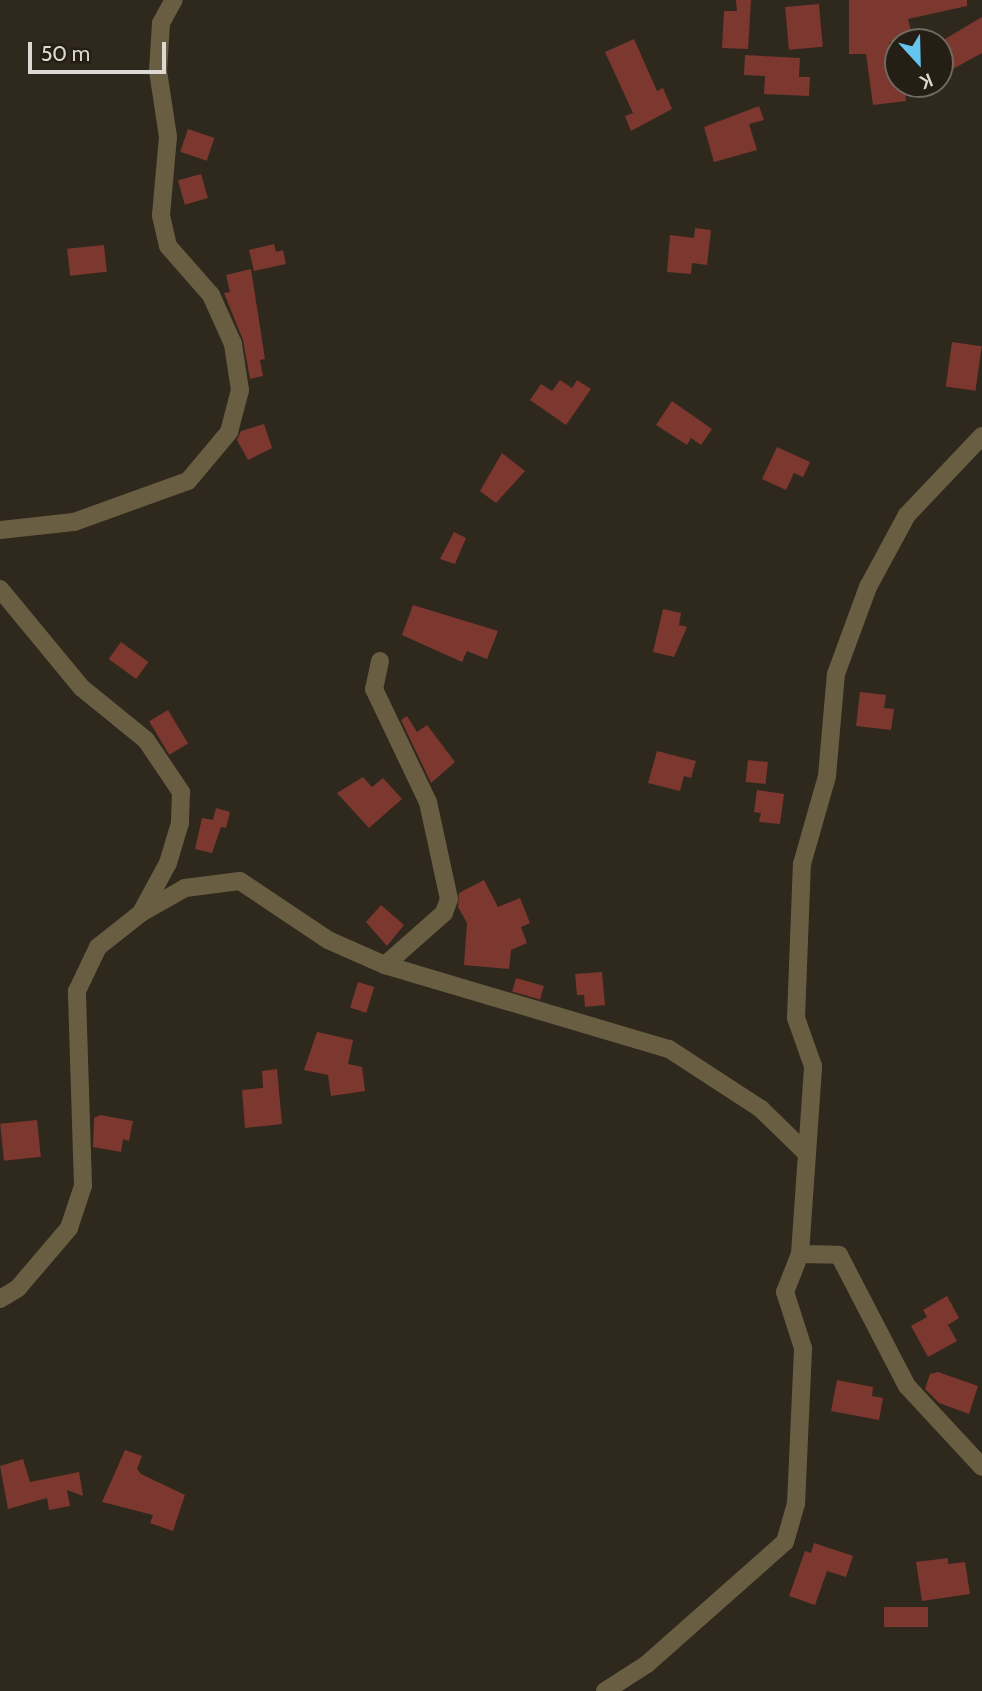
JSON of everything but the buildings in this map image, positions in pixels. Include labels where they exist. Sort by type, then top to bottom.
[{"type":"street","points":[[0,530],[74,522],[188,481],[229,432],[240,390],[233,344],[211,295],[168,246],[161,215],[168,137],[158,71],[161,23],[174,0]]},
{"type":"street","points":[[605,1691],[647,1664],[785,1542],[796,1504],[803,1348],[785,1292],[800,1254],[804,1151],[812,1122],[813,1066],[796,1018],[802,864],[827,776],[836,674],[869,587],[907,515],[982,436]]},
{"type":"street","points":[[0,589],[82,688],[146,740],[181,792],[180,823],[169,863],[141,913]]},
{"type":"street","points":[[380,661],[374,689],[428,802],[449,899],[444,914],[385,965]]},
{"type":"street","points":[[0,1299],[18,1288],[69,1227],[83,1186],[77,991],[98,947],[141,913],[185,888],[240,881],[328,940],[385,965],[668,1049],[761,1109],[804,1151]]},
{"type":"street","points":[[800,1254],[839,1255],[907,1386],[982,1467]]}]
